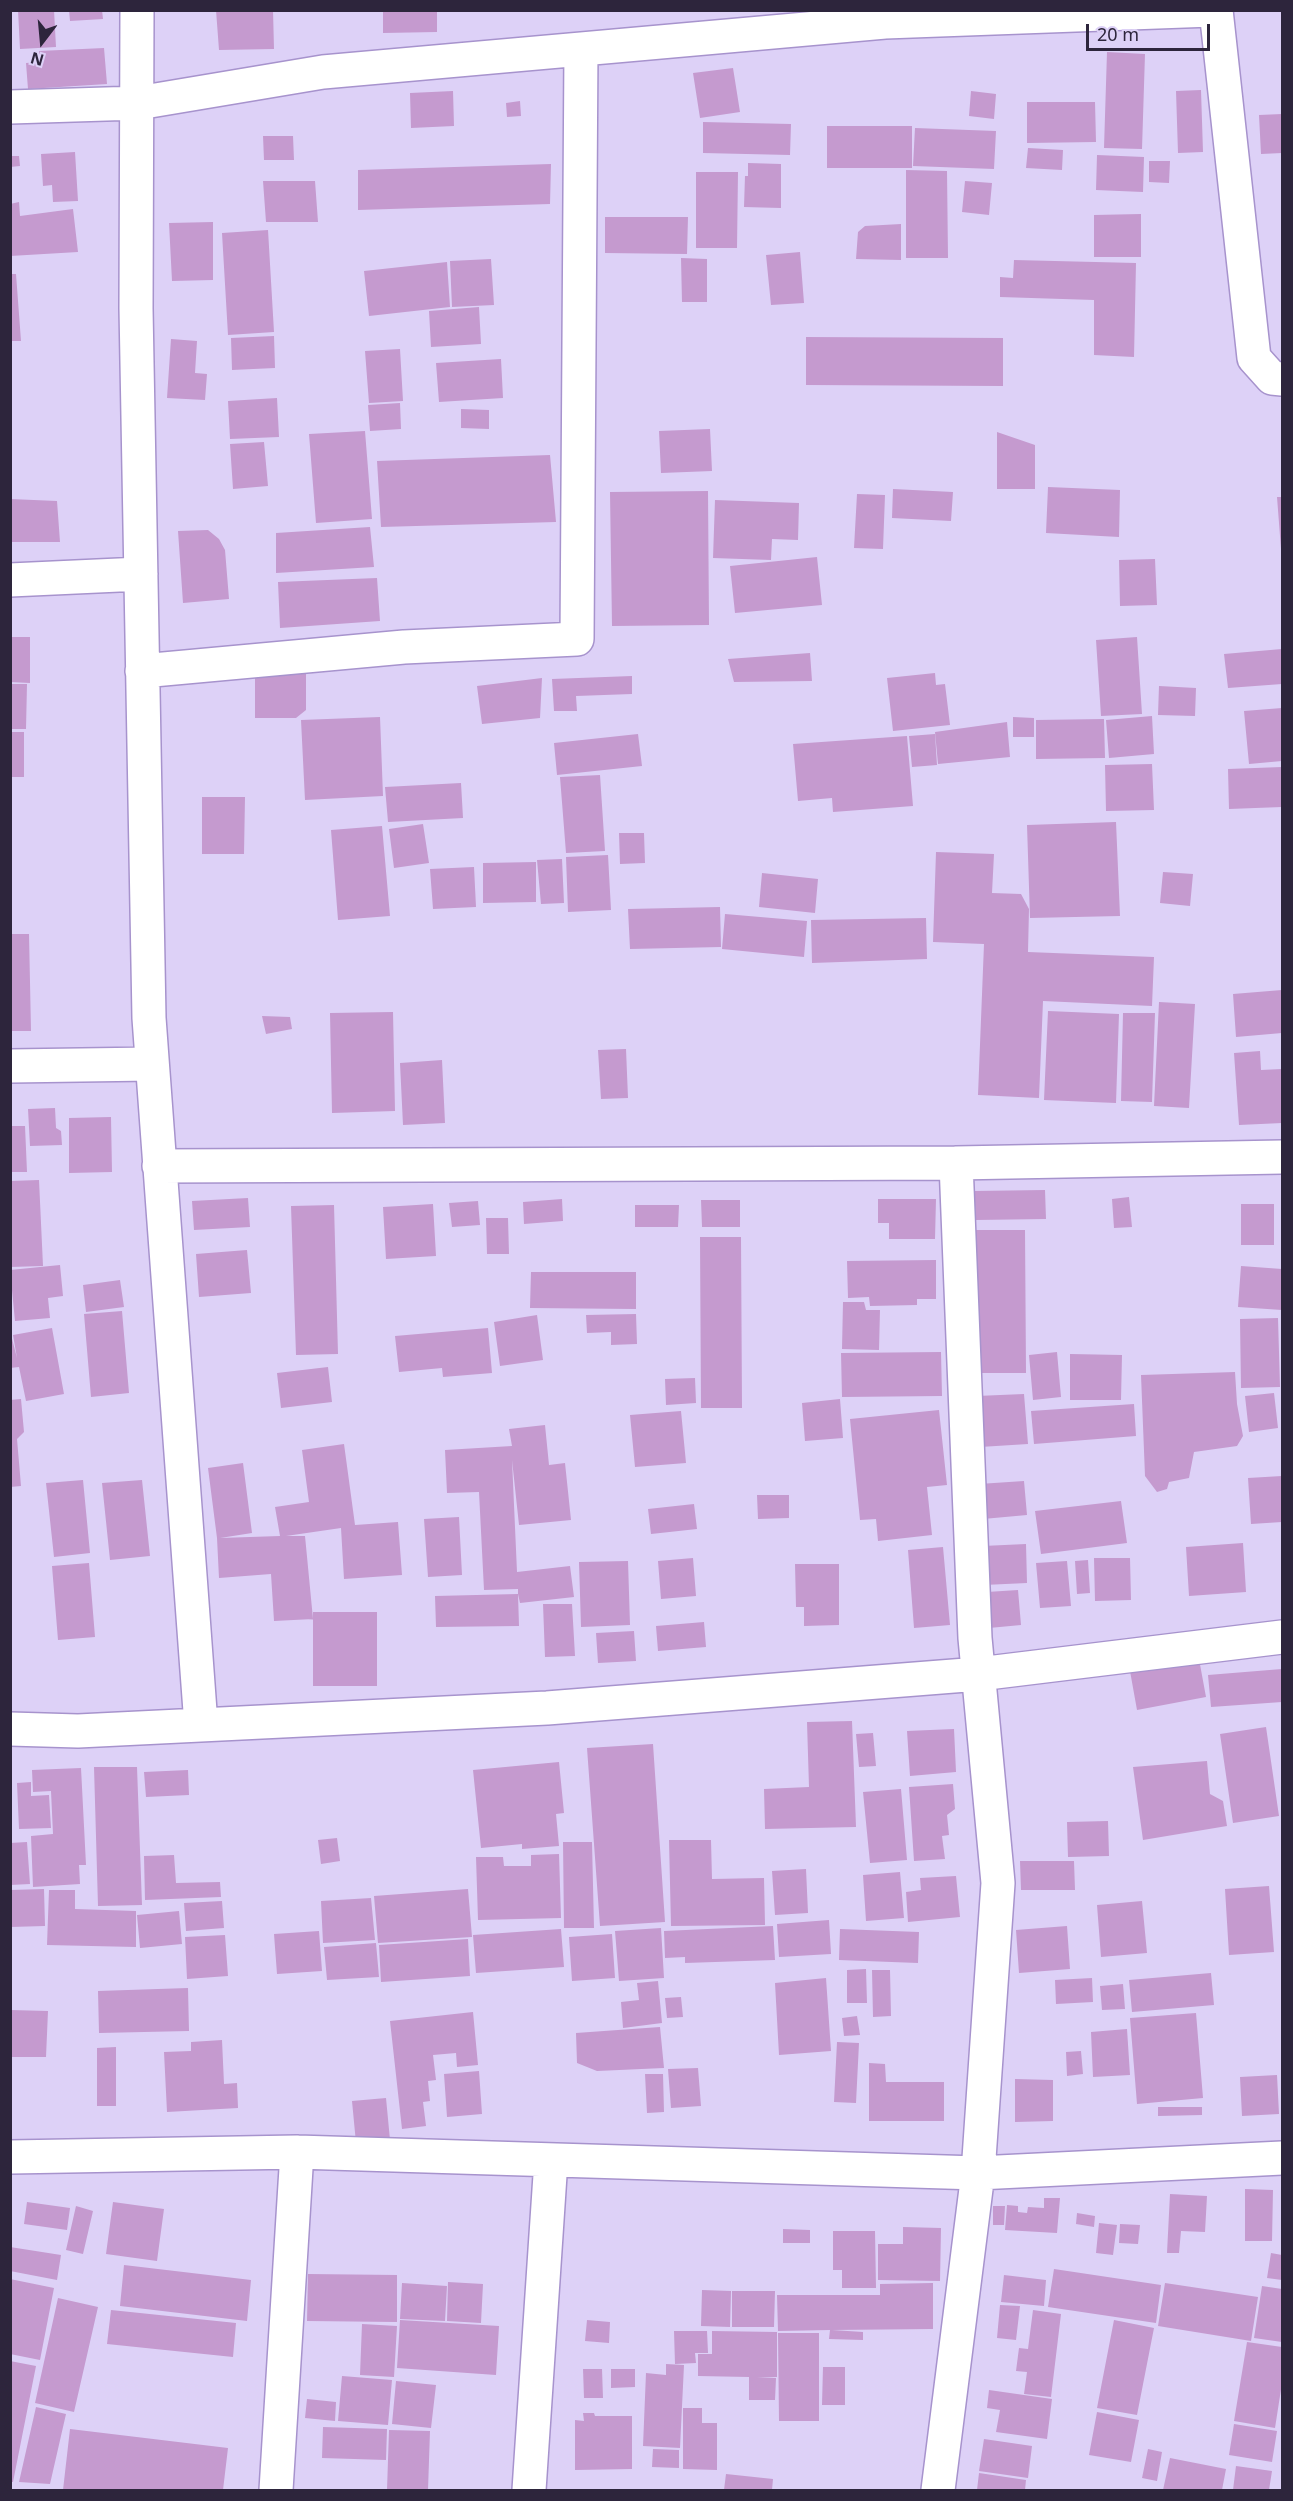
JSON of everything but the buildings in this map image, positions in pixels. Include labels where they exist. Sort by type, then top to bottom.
[{"type":"street","points":[[137,10],[136,308],[149,1006],[201,1725]]},
{"type":"street","points":[[10,107],[138,103],[323,72],[885,22],[1214,10],[1254,358],[1272,378],[1282,379]]},
{"type":"street","points":[[142,671],[404,647],[577,639],[581,49]]},
{"type":"street","points":[[10,580],[141,574]]},
{"type":"street","points":[[10,1066],[152,1064]]},
{"type":"street","points":[[159,1166],[956,1163],[1282,1157]]},
{"type":"street","points":[[938,2490],[978,2174],[998,1882],[979,1674],[956,1163]]},
{"type":"street","points":[[10,1729],[78,1731],[547,1708],[979,1674],[1282,1637]]},
{"type":"street","points":[[10,2157],[297,2151],[978,2174],[1282,2158]]},
{"type":"street","points":[[276,2490],[297,2151]]},
{"type":"street","points":[[529,2490],[551,2160]]}]
